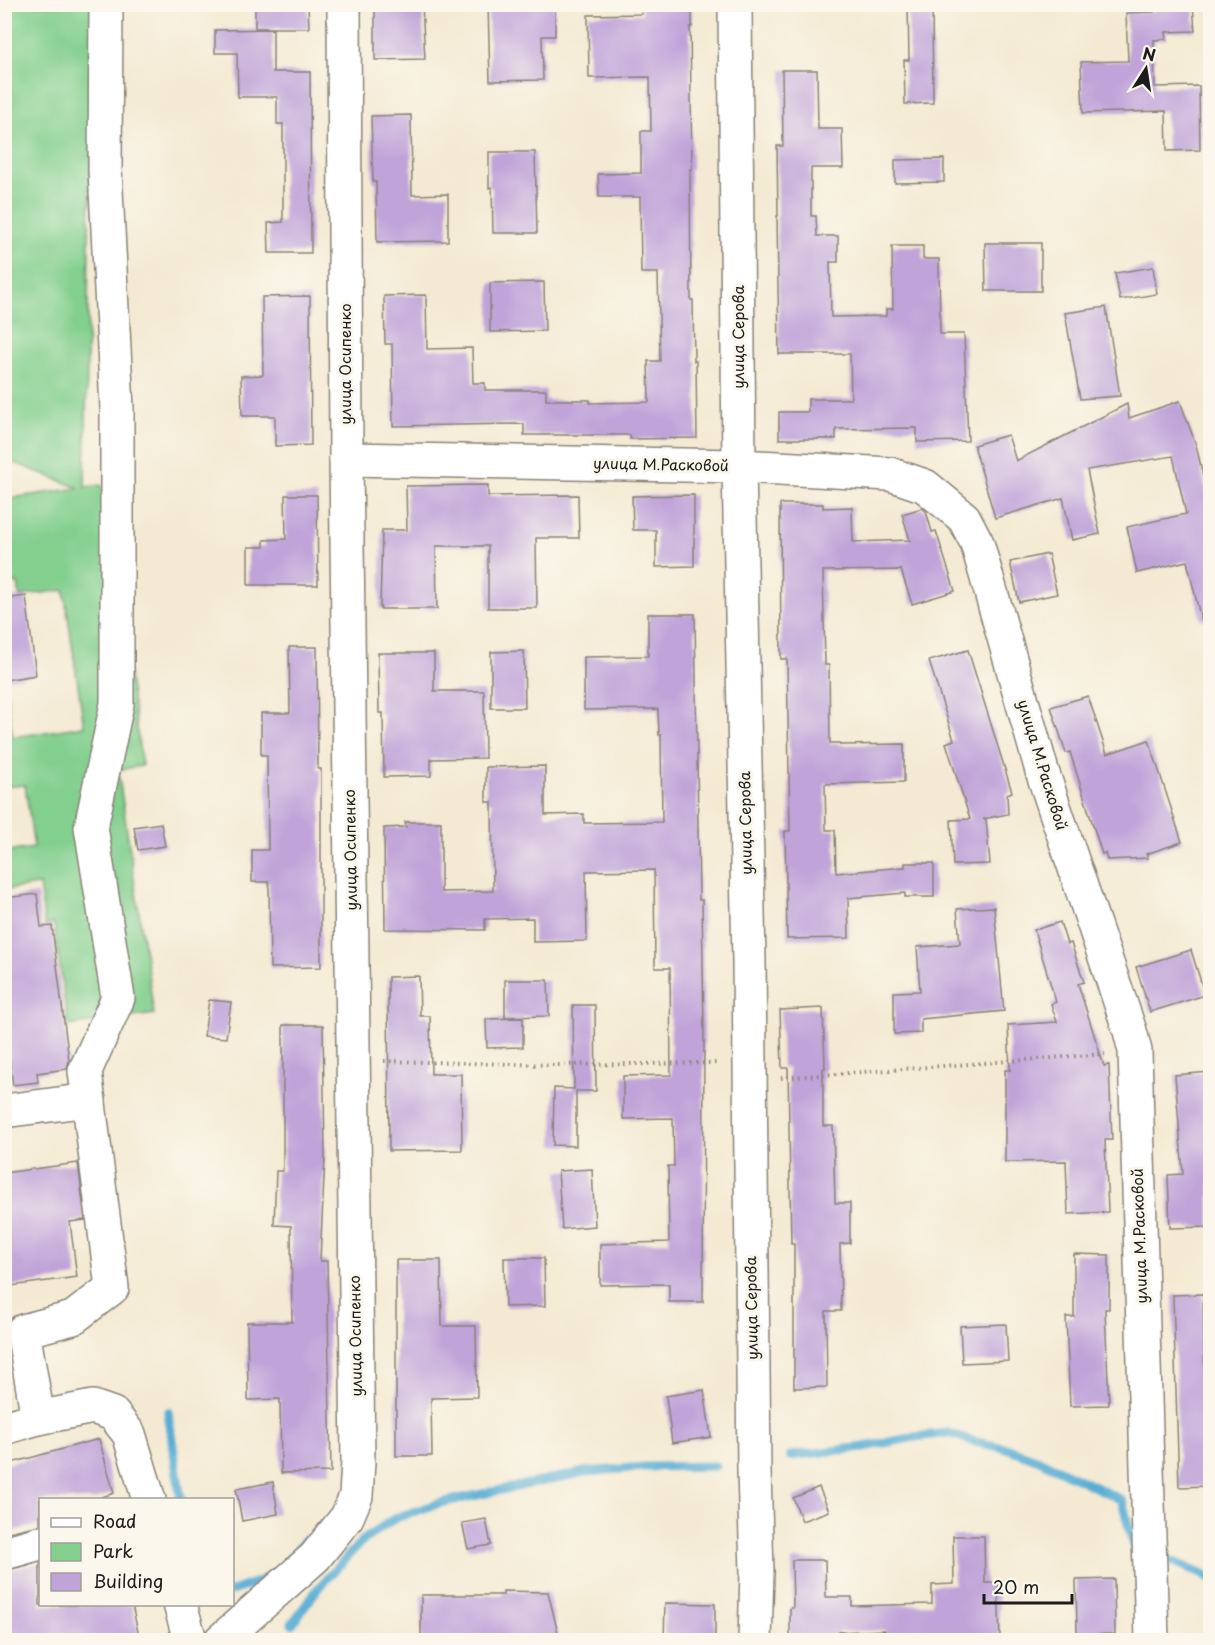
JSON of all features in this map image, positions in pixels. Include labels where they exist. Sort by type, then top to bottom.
[{"type":"street","points":[[38,1418],[22,1331],[73,1318],[112,1288],[85,1071],[118,998],[91,827],[117,704],[117,408],[105,170],[106,4]]},
{"type":"street","name":"улица Осипенко","points":[[221,1641],[315,1557],[347,1517],[356,1496],[358,1461],[346,459],[344,4]]},
{"type":"street","name":"улица Серова","points":[[735,4],[757,1572],[755,1641]]},
{"type":"street","name":"улица М.Расковой","points":[[346,459],[740,466],[890,474],[925,486],[964,518],[977,543],[1042,771],[1127,1020],[1135,1051],[1152,1641]]},
{"type":"street","points":[[4,1111],[89,1100]]},
{"type":"street","points":[[4,1428],[38,1418],[93,1407],[113,1414],[129,1434],[147,1498]]},
{"type":"street","points":[[4,1553],[39,1543]]},
{"type":"street","points":[[180,1606],[190,1641]]},
{"type":"path","points":[[353,1060],[750,1071],[1135,1051]]},
{"type":"green space","points":[[4,5],[93,5],[85,487],[101,485],[142,766],[118,770],[154,1014],[68,1026],[54,924],[45,925],[39,885],[5,890],[5,852],[34,848],[25,785],[5,787],[5,681],[13,737],[84,726],[64,590],[20,596],[18,583],[5,585],[5,499],[79,488],[5,459]]},
{"type":"building","points":[[255,4],[308,4],[309,28],[255,28]]},
{"type":"building","points":[[375,4],[422,4],[425,59],[375,60]]},
{"type":"building","points":[[488,4],[555,4],[555,36],[542,36],[543,80],[490,81]]},
{"type":"building","points":[[642,4],[692,4],[692,27],[690,27],[691,300],[693,300],[694,361],[696,361],[697,438],[630,439],[630,435],[524,435],[524,424],[393,426],[392,344],[385,344],[384,296],[426,295],[427,349],[472,348],[473,383],[485,383],[485,390],[546,390],[546,400],[590,400],[590,403],[649,402],[648,361],[660,361],[658,273],[641,273],[640,197],[599,197],[598,174],[641,173],[641,131],[651,131],[650,77],[589,78],[588,15],[642,14]]},
{"type":"building","points":[[908,4],[932,4],[933,103],[905,104],[904,60],[909,60]]},
{"type":"building","points":[[1153,4],[1193,4],[1195,31],[1166,32],[1167,39],[1154,40],[1155,87],[1199,86],[1200,150],[1167,151],[1166,111],[1083,113],[1081,62],[1128,61],[1126,13],[1154,12]]},
{"type":"building","points":[[273,29],[273,72],[310,72],[311,253],[269,253],[268,223],[283,222],[283,124],[277,124],[277,97],[238,97],[237,53],[215,53],[215,30]]},
{"type":"building","points":[[782,70],[817,70],[818,129],[842,129],[843,168],[811,168],[811,216],[816,216],[817,236],[838,236],[838,262],[830,262],[831,317],[886,316],[886,309],[893,309],[892,246],[923,246],[923,259],[939,259],[940,334],[964,334],[968,441],[917,442],[917,428],[836,429],[836,439],[779,439],[779,412],[808,412],[808,399],[851,399],[850,354],[779,354],[777,146],[783,146]]},
{"type":"building","points":[[411,115],[412,195],[448,194],[448,241],[377,242],[376,182],[373,182],[371,116]]},
{"type":"building","points":[[489,152],[535,152],[537,233],[493,233]]},
{"type":"building","points":[[944,159],[944,182],[895,183],[895,160]]},
{"type":"building","points":[[985,243],[1041,243],[1041,291],[986,291]]},
{"type":"building","points":[[1153,267],[1157,294],[1120,300],[1115,273]]},
{"type":"building","points":[[544,282],[545,331],[490,332],[490,283]]},
{"type":"building","points":[[310,296],[311,445],[275,446],[275,416],[242,416],[241,376],[263,375],[262,297]]},
{"type":"building","points":[[1106,307],[1120,396],[1080,399],[1065,313]]},
{"type":"building","points":[[1180,401],[1196,445],[1210,507],[1210,619],[1201,620],[1187,561],[1137,573],[1127,527],[1186,514],[1173,456],[1087,470],[1100,534],[1072,540],[1063,498],[995,518],[974,445],[1008,435],[1016,461],[1127,404],[1129,418]]},
{"type":"building","points":[[488,485],[488,496],[578,495],[579,538],[536,538],[537,608],[488,608],[488,546],[436,546],[437,609],[380,609],[382,530],[407,530],[406,486]]},
{"type":"building","points":[[285,495],[317,495],[318,585],[248,585],[248,547],[264,547],[264,540],[286,539]]},
{"type":"building","points":[[694,495],[694,566],[656,567],[656,530],[633,530],[632,496]]},
{"type":"building","points":[[780,504],[823,504],[823,508],[852,507],[853,542],[910,540],[902,514],[922,508],[926,511],[932,532],[936,531],[955,591],[912,604],[901,570],[823,571],[825,665],[829,665],[830,743],[840,743],[840,745],[904,744],[904,782],[825,784],[826,830],[835,830],[836,873],[905,867],[905,863],[934,863],[934,897],[905,897],[905,893],[848,898],[849,938],[787,939],[785,831],[790,831],[787,659],[781,659]]},
{"type":"building","points":[[1048,554],[1057,594],[1019,602],[1010,562]]},
{"type":"building","points":[[26,596],[36,675],[4,680],[4,599]]},
{"type":"building","points":[[648,614],[695,614],[699,900],[702,900],[704,1033],[703,1302],[669,1302],[669,1284],[600,1285],[600,1244],[669,1242],[668,1166],[674,1166],[673,1118],[623,1119],[623,1076],[671,1075],[670,968],[655,968],[654,870],[586,871],[587,941],[533,942],[533,918],[485,919],[485,930],[385,929],[384,828],[406,827],[405,822],[441,822],[441,892],[493,891],[492,802],[486,802],[486,767],[545,766],[545,815],[584,814],[584,823],[662,822],[661,735],[659,735],[658,709],[584,710],[584,657],[648,656]]},
{"type":"building","points":[[289,647],[317,647],[318,769],[321,769],[321,967],[270,968],[269,882],[252,882],[252,850],[268,850],[267,755],[261,755],[261,713],[290,713]]},
{"type":"building","points":[[968,650],[1012,792],[1007,794],[1008,814],[983,819],[986,819],[990,864],[953,865],[951,820],[970,819],[946,743],[954,740],[929,661]]},
{"type":"building","points":[[524,651],[525,708],[491,708],[491,652]]},
{"type":"building","points":[[378,653],[434,653],[434,691],[484,691],[485,758],[431,759],[431,776],[384,777],[383,713],[379,713]]},
{"type":"building","points":[[1088,696],[1107,754],[1149,740],[1182,842],[1146,854],[1148,858],[1107,860],[1105,853],[1102,854],[1070,752],[1066,753],[1051,707]]},
{"type":"building","points":[[161,823],[165,846],[138,850],[134,827]]},
{"type":"building","points":[[37,894],[41,927],[52,926],[69,1061],[67,1069],[37,1073],[38,1082],[13,1085],[4,1019],[4,898]]},
{"type":"building","points":[[994,907],[1004,1011],[921,1019],[921,1033],[894,1034],[894,992],[920,991],[917,947],[960,944],[957,909]]},
{"type":"building","points":[[1060,922],[1067,944],[1071,943],[1084,982],[1078,984],[1104,1066],[1109,1065],[1112,1140],[1105,1140],[1108,1212],[1068,1214],[1066,1161],[1005,1162],[1005,1070],[1010,1070],[1008,1025],[1057,1022],[1051,1004],[1056,1002],[1034,930]]},
{"type":"building","points":[[1191,950],[1205,995],[1150,1012],[1136,967]]},
{"type":"building","points":[[419,976],[420,1016],[430,1016],[431,1074],[461,1074],[462,1150],[389,1151],[388,977]]},
{"type":"building","points":[[505,980],[548,980],[549,1016],[505,1017]]},
{"type":"building","points":[[209,1000],[231,1002],[226,1038],[204,1036]]},
{"type":"building","points":[[573,1005],[595,1005],[596,1091],[576,1091],[576,1146],[553,1145],[554,1088],[574,1089]]},
{"type":"building","points":[[823,1008],[825,1068],[823,1069],[823,1126],[833,1126],[835,1203],[850,1203],[850,1243],[840,1244],[841,1311],[826,1311],[827,1387],[794,1388],[794,1244],[791,1244],[788,1068],[782,1068],[780,1010]]},
{"type":"building","points":[[523,1018],[523,1047],[487,1048],[486,1019]]},
{"type":"building","points":[[283,1025],[323,1025],[325,1157],[320,1261],[327,1261],[331,1472],[281,1473],[280,1399],[248,1400],[247,1322],[292,1322],[291,1226],[274,1225],[276,1171],[283,1171]]},
{"type":"building","points":[[1210,1072],[1210,1104],[1207,1105],[1210,1145],[1210,1227],[1170,1228],[1168,1175],[1183,1174],[1175,1075]]},
{"type":"building","points":[[78,1163],[85,1220],[70,1222],[77,1277],[4,1287],[4,1173]]},
{"type":"building","points":[[592,1169],[595,1226],[562,1229],[558,1171]]},
{"type":"building","points":[[1074,1254],[1109,1255],[1109,1309],[1105,1309],[1109,1405],[1070,1406],[1066,1317],[1074,1317]]},
{"type":"building","points":[[504,1258],[544,1258],[545,1306],[505,1307]]},
{"type":"building","points":[[396,1260],[441,1260],[442,1326],[476,1326],[477,1397],[431,1398],[432,1456],[396,1456]]},
{"type":"building","points":[[1203,1294],[1205,1386],[1208,1386],[1210,1431],[1210,1486],[1179,1487],[1173,1295]]},
{"type":"building","points":[[1006,1324],[1008,1361],[962,1363],[960,1326]]},
{"type":"building","points":[[704,1390],[711,1437],[672,1443],[666,1396]]},
{"type":"building","points":[[99,1439],[114,1493],[99,1498],[39,1498],[39,1525],[4,1533],[4,1465]]},
{"type":"building","points":[[273,1482],[278,1514],[242,1521],[236,1489]]},
{"type":"building","points":[[819,1487],[829,1511],[802,1521],[793,1498]]},
{"type":"building","points":[[486,1519],[491,1545],[468,1549],[462,1523]]},
{"type":"building","points":[[953,1536],[984,1536],[985,1583],[998,1583],[1000,1638],[944,1639],[944,1636],[885,1638],[885,1630],[839,1632],[839,1639],[790,1640],[790,1608],[793,1608],[792,1560],[825,1560],[826,1597],[852,1597],[852,1606],[932,1604],[932,1585],[954,1584]]},
{"type":"building","points":[[39,1562],[39,1606],[132,1606],[140,1641],[4,1641],[4,1571]]},
{"type":"building","points":[[1114,1579],[1115,1634],[1077,1635],[1076,1580]]},
{"type":"building","points":[[503,1591],[548,1592],[560,1641],[421,1641],[421,1595],[503,1595]]},
{"type":"building","points":[[665,1603],[715,1604],[715,1641],[664,1641]]},
{"type":"waterway","points":[[168,1412],[181,1498]]},
{"type":"waterway","points":[[790,1456],[948,1433],[1009,1449],[1039,1460],[1122,1500],[1134,1548]]},
{"type":"waterway","points":[[292,1624],[318,1588],[361,1542],[395,1518],[440,1503],[585,1472],[644,1467],[715,1466]]},
{"type":"waterway","points":[[287,1562],[306,1539]]},
{"type":"waterway","points":[[1170,1560],[1210,1578]]},
{"type":"waterway","points":[[234,1590],[265,1579],[274,1573]]}]
